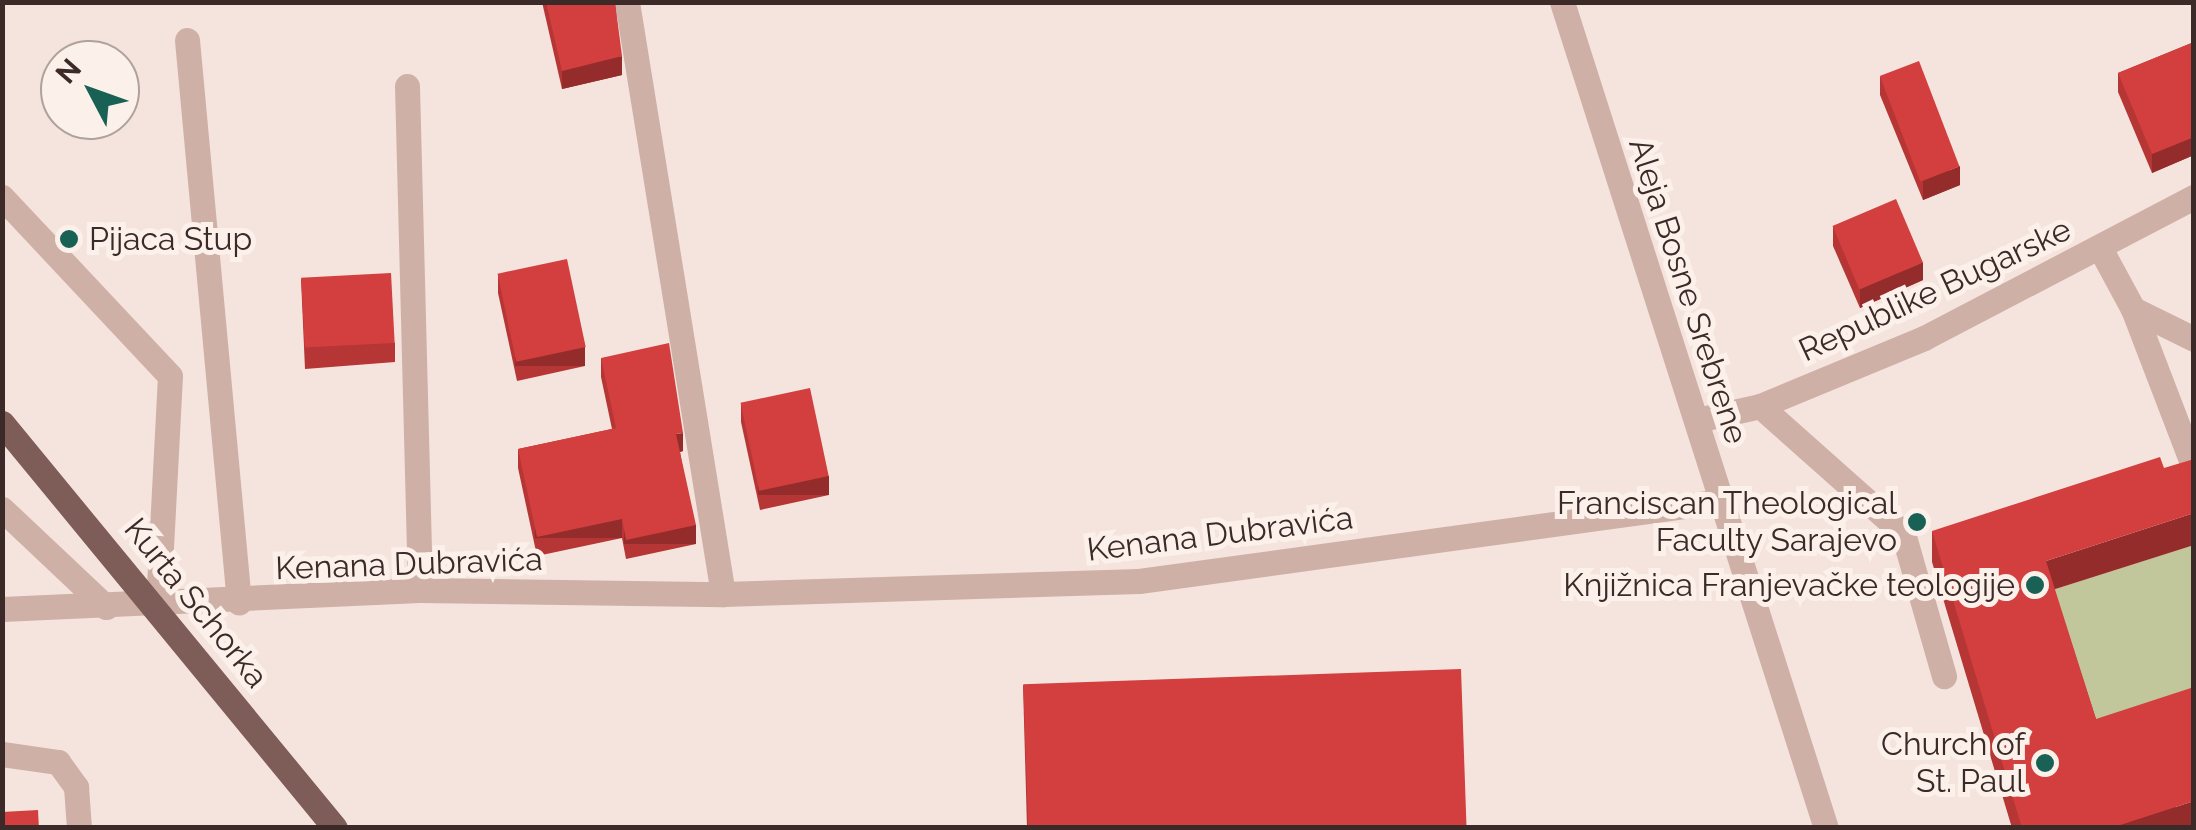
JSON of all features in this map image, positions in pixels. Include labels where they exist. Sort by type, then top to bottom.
[{"type":"main road","name":"Kurta Schorka","points":[[2,423],[158,606],[335,828]]},
{"type":"street","points":[[627,2],[723,594]]},
{"type":"street","name":"Aleja Bosne Srebrene","points":[[1562,2],[1826,828]]},
{"type":"street","points":[[188,40],[238,602]]},
{"type":"street","points":[[407,86],[420,590]]},
{"type":"street","points":[[2,197],[170,376],[158,606]]},
{"type":"street","name":"Republike Bugarske","points":[[1696,420],[1760,406],[1924,338],[2194,197]]},
{"type":"street","points":[[2100,248],[2133,309],[2193,465]]},
{"type":"street","points":[[2133,309],[2194,340]]},
{"type":"street","points":[[1760,406],[1903,533],[1944,676]]},
{"type":"street","name":"Kenana Dubravića","points":[[2,609],[158,606],[420,590],[723,594],[1139,581],[1721,501]]},
{"type":"street","points":[[2,509],[106,607]]},
{"type":"street","points":[[2,754],[58,762],[71,774],[78,828]]},
{"type":"green space","points":[[2193,545],[2193,697],[2089,730],[2046,592]]},
{"type":"building","points":[[546,2],[615,2],[622,56],[562,71]]},
{"type":"building","points":[[2194,42],[2194,137],[2152,154],[2118,73]]},
{"type":"building","points":[[1919,61],[1959,166],[1920,182],[1880,76]]},
{"type":"building","points":[[1896,199],[1923,263],[1859,289],[1832,226]]},
{"type":"building","points":[[567,259],[586,347],[516,362],[498,274]]},
{"type":"building","points":[[391,273],[395,343],[305,348],[301,278]]},
{"type":"building","points":[[669,343],[683,433],[676,434],[696,525],[626,540],[622,519],[537,537],[518,449],[616,428],[601,358]]},
{"type":"building","points":[[810,388],[829,476],[759,491],[741,403]]},
{"type":"building","points":[[2160,457],[2164,468],[2194,459],[2194,513],[2046,561],[2096,719],[2194,687],[2194,801],[2117,828],[2022,828],[1932,531]]},
{"type":"building","points":[[1461,669],[1467,828],[1028,828],[1023,684]]},
{"type":"building","points":[[38,810],[39,828],[3,828],[2,812]]},
{"type":"place","name":"Pijaca Stup","points":[[69,239]]},
{"type":"place","name":"Franciscan Theological Faculty Sarajevo","points":[[1917,522]]},
{"type":"place","name":"Knjižnica Franjevačke teologije","points":[[2035,585]]},
{"type":"place","name":"Church of St. Paul","points":[[2045,763]]}]
